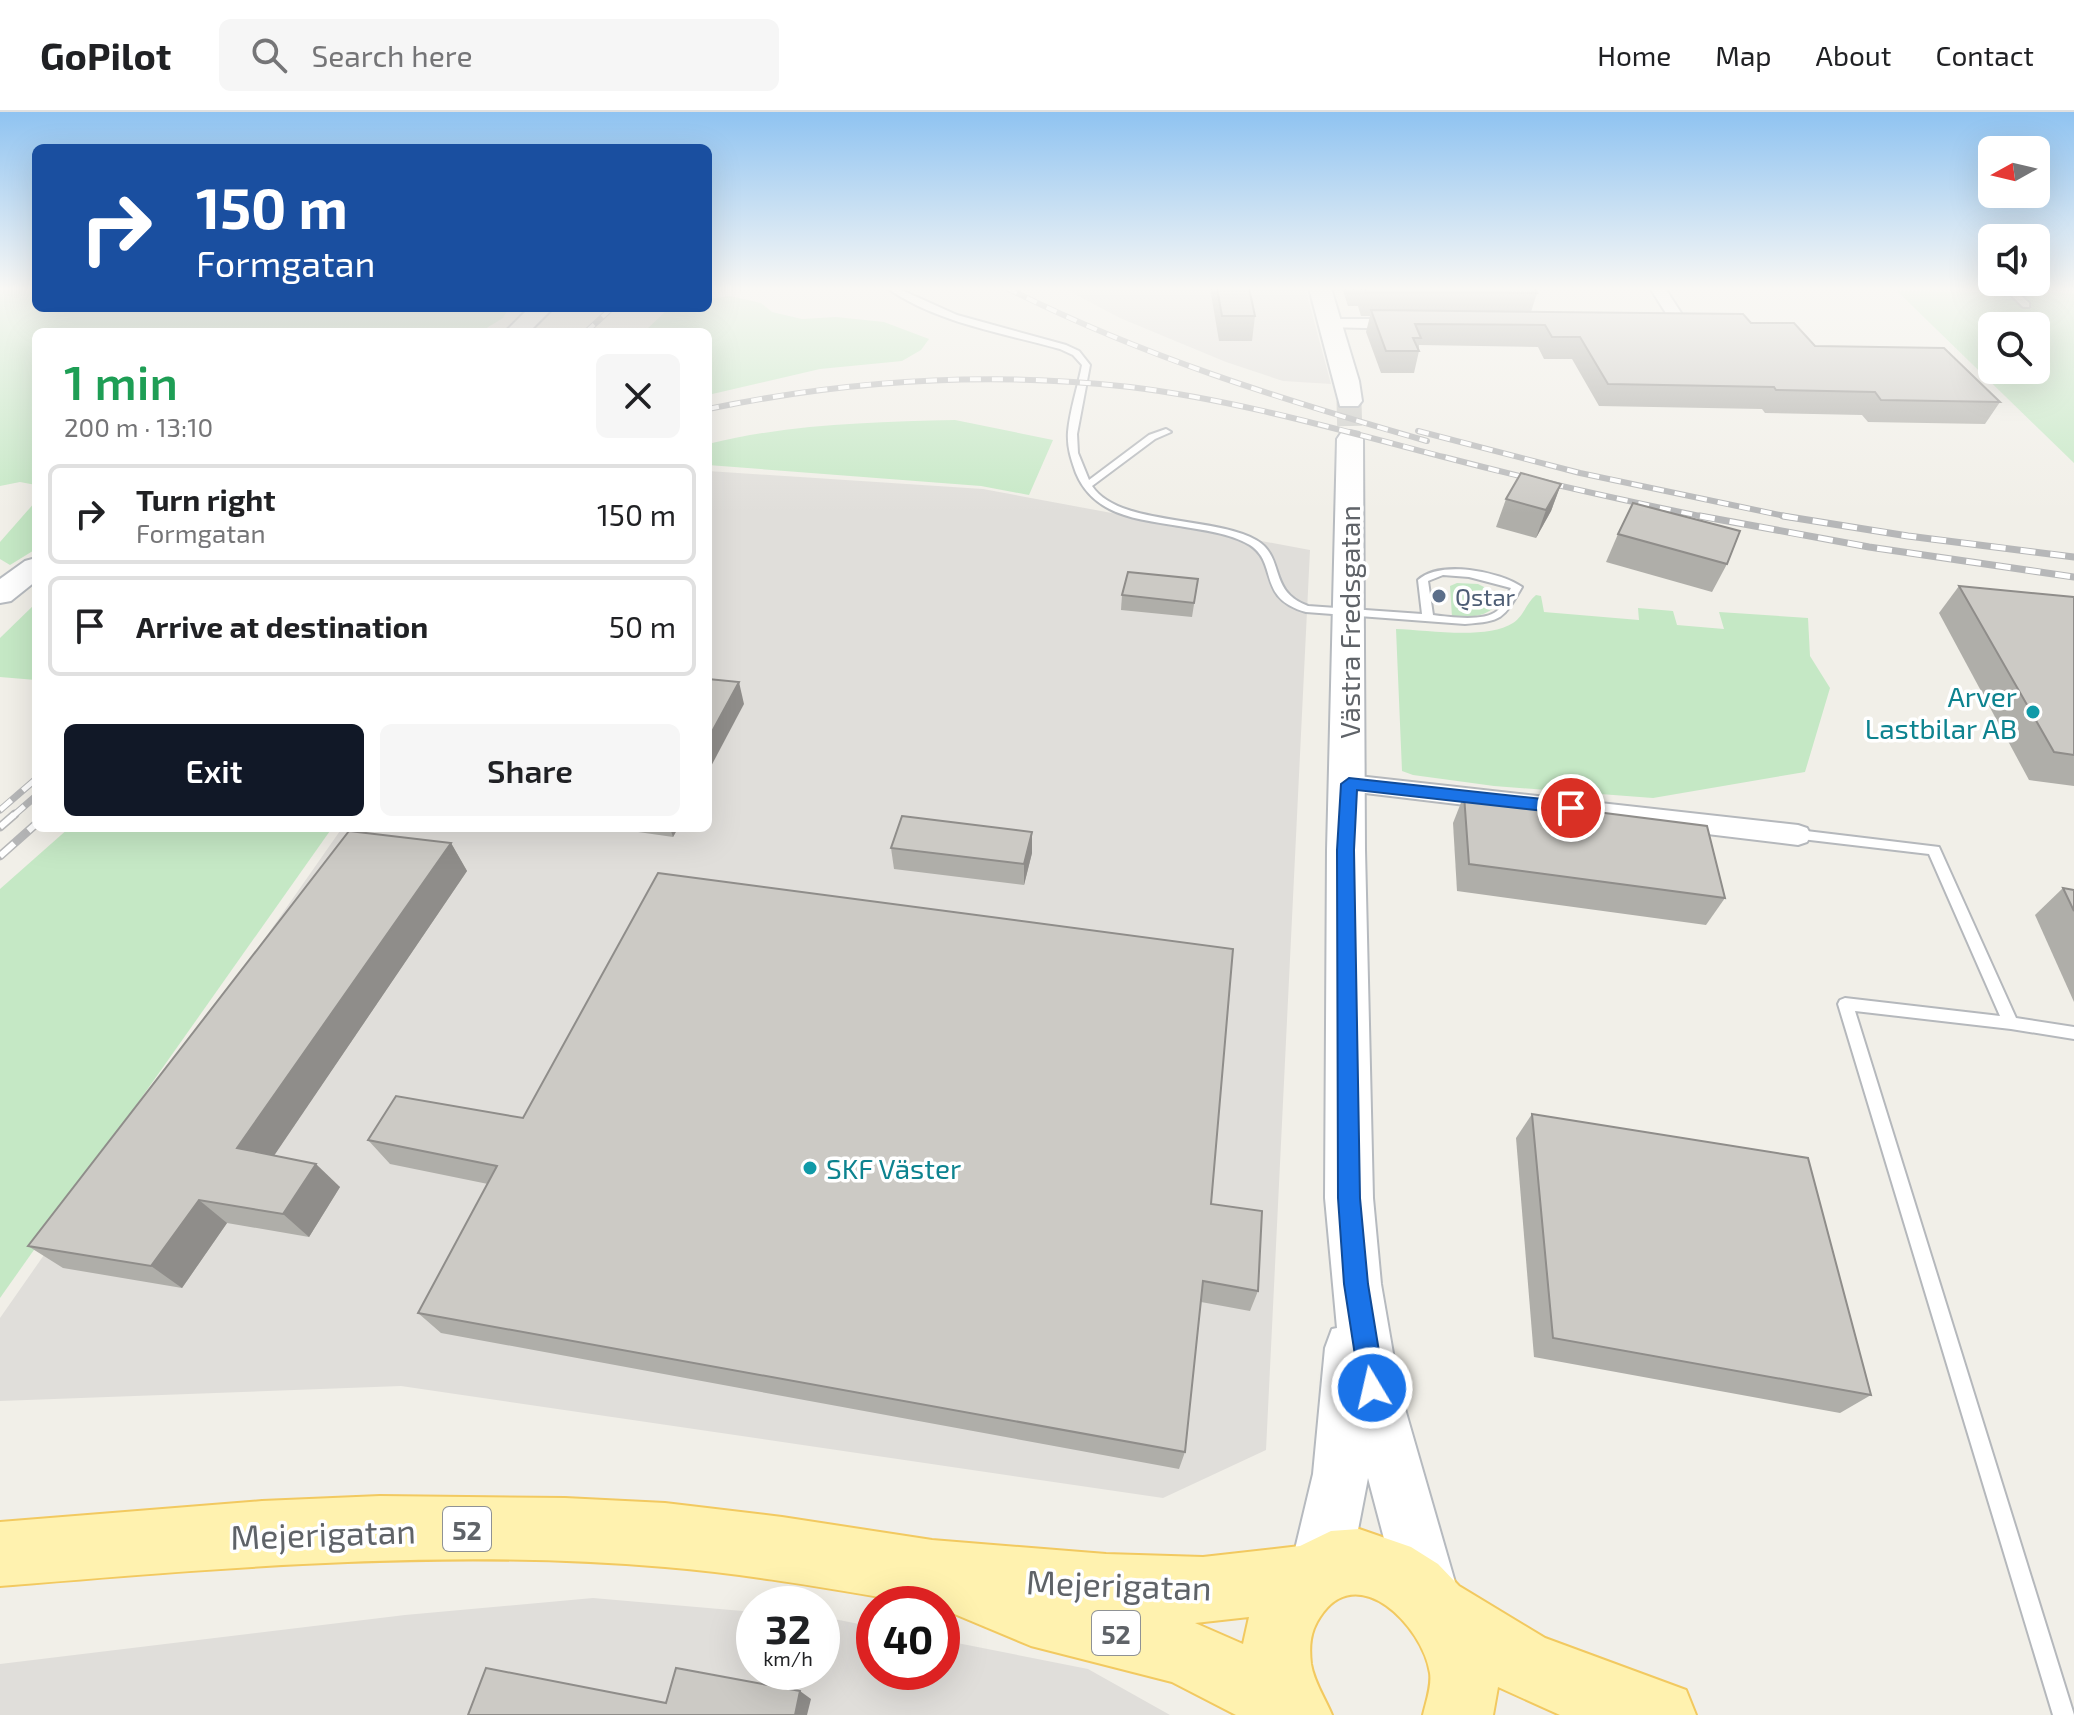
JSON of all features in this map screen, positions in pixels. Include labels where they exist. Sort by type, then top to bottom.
[{"type":"main road","name":"Mejerigatan","points":[[0,1554],[262,1533],[380,1528],[565,1530],[665,1535],[782,1549],[932,1573],[1106,1587],[1203,1590],[1313,1572]]},
{"type":"main road","name":"52","points":[[1295,1712],[1278,1673],[1275,1656],[1281,1619],[1292,1594],[1313,1572],[1358,1561],[1384,1567],[1408,1580],[1435,1607],[1521,1662],[1561,1681],[1661,1715]]},
{"type":"main road","name":"Mejerigatan","points":[[932,1573],[1031,1613],[1172,1648],[1201,1659],[1295,1712]]},
{"type":"main road","name":"52","points":[[1435,1607],[1455,1640],[1463,1671],[1464,1688],[1458,1715]]},
{"type":"street","points":[[1342,363],[1349,401]]},
{"type":"street","name":"Västra Fredsgatan","points":[[1350,439],[1346,850],[1349,1198],[1356,1284],[1372,1388],[1435,1607]]},
{"type":"street","points":[[0,594],[32,570]]},
{"type":"street","points":[[1349,784],[1798,835]]},
{"type":"street","name":"Västra Fredsgatan","points":[[1313,1572],[1341,1474],[1356,1284]]},
{"type":"lane","points":[[1084,363],[1072,444],[1086,486],[1095,497],[1113,507],[1248,540],[1262,549],[1276,589],[1289,603],[1306,609],[1428,618],[1488,619],[1501,613],[1517,587],[1470,573],[1445,572],[1427,576],[1423,580],[1428,618]]},
{"type":"lane","points":[[1086,486],[1152,437],[1166,432]]},
{"type":"lane","points":[[1798,835],[1934,850],[2011,1023]]},
{"type":"lane","points":[[2064,1715],[1845,1004],[2074,1033]]},
{"type":"shaded area","points":[[1228,363],[1325,363],[1331,384],[1283,381]]},
{"type":"shaded area","points":[[712,471],[983,489],[1310,550],[1266,1450],[1163,1498],[401,1386],[0,1401],[0,1318],[339,832],[712,832]]},
{"type":"shaded area","points":[[593,1598],[736,1610],[736,1690],[840,1690],[840,1620],[856,1623],[856,1690],[960,1690],[960,1644],[1088,1669],[1170,1715],[0,1715],[0,1664],[405,1615]]},
{"type":"green space","points":[[0,363],[32,363],[32,484],[20,482],[0,486]]},
{"type":"green space","points":[[712,363],[883,363],[820,369],[712,394]]},
{"type":"green space","points":[[2050,363],[2074,363],[2074,463],[1993,384],[2050,384]]},
{"type":"green space","points":[[955,420],[1053,440],[1029,495],[981,486],[712,465],[712,443],[769,432]]},
{"type":"green space","points":[[32,506],[32,551],[10,565],[0,559],[0,542]]},
{"type":"green space","points":[[1457,583],[1478,584],[1496,593],[1498,603],[1483,614],[1452,617],[1450,586]]},
{"type":"green space","points":[[1536,595],[1541,596],[1544,612],[1639,620],[1638,608],[1673,611],[1677,625],[1724,629],[1719,612],[1808,618],[1810,656],[1830,688],[1805,772],[1653,798],[1494,786],[1402,771],[1396,629],[1473,633],[1502,628],[1517,620]]},
{"type":"green space","points":[[32,607],[32,680],[0,677],[0,638]]},
{"type":"green space","points":[[64,832],[329,832],[0,1298],[0,889]]},
{"type":"building","points":[[1595,363],[1959,363],[2000,402],[1881,400],[1875,392],[1776,390],[1774,387],[1608,384]]},
{"type":"building","points":[[1521,473],[1561,484],[1546,510],[1506,499]]},
{"type":"building","points":[[1633,503],[1740,531],[1727,564],[1618,534]]},
{"type":"building","points":[[1128,572],[1198,579],[1194,603],[1122,595]]},
{"type":"building","points":[[1959,586],[2074,597],[2074,755],[2054,752]]},
{"type":"building","points":[[712,679],[739,682],[712,732]]},
{"type":"building","points":[[1464,795],[1707,826],[1725,898],[1469,864]]},
{"type":"building","points":[[902,816],[1032,832],[1024,864],[891,848]]},
{"type":"building","points":[[348,832],[451,843],[237,1148],[316,1164],[283,1214],[199,1200],[151,1266],[28,1246]]},
{"type":"building","name":"SKF Väster","points":[[658,873],[1233,949],[1211,1204],[1262,1211],[1258,1291],[1203,1281],[1185,1452],[418,1313],[497,1166],[368,1140],[396,1096],[523,1118]]},
{"type":"building","points":[[2063,888],[2074,890],[2074,911]]},
{"type":"building","points":[[1532,1114],[1808,1158],[1871,1395],[1553,1338]]},
{"type":"building","points":[[486,1668],[666,1703],[676,1668],[736,1679],[736,1690],[800,1691],[795,1715],[468,1715]]},
{"type":"tunnel","points":[[1349,401],[1350,439]]},
{"type":"railway","points":[[1181,363],[1427,441]]},
{"type":"railway","points":[[712,408],[813,391],[918,381],[1023,380],[1130,387],[1249,408],[1543,482],[1704,517]]},
{"type":"railway","points":[[1418,431],[1580,473],[1789,517]]},
{"type":"railway","points":[[1783,516],[1789,517]]},
{"type":"railway","points":[[1704,517],[1869,547],[2074,577]]},
{"type":"railway","points":[[1704,517],[1710,518]]},
{"type":"railway","points":[[1789,517],[2074,557]]},
{"type":"railway","points":[[1789,517],[1794,518]]},
{"type":"railway","points":[[0,810],[32,782]]},
{"type":"railway","points":[[13,816],[32,799]]},
{"type":"railway","points":[[0,827],[15,814]]},
{"type":"railway","points":[[0,856],[32,828]]},
{"type":"place","name":"Qstar","points":[[1439,596]]},
{"type":"place","name":"Arver Lastbilar AB","points":[[2033,712]]},
{"type":"place","name":"SKF Väster","points":[[810,1168]]},
{"type":"route","points":[[1372,1388],[1356,1284],[1349,1198],[1346,1043],[1349,784],[1571,808]]}]
